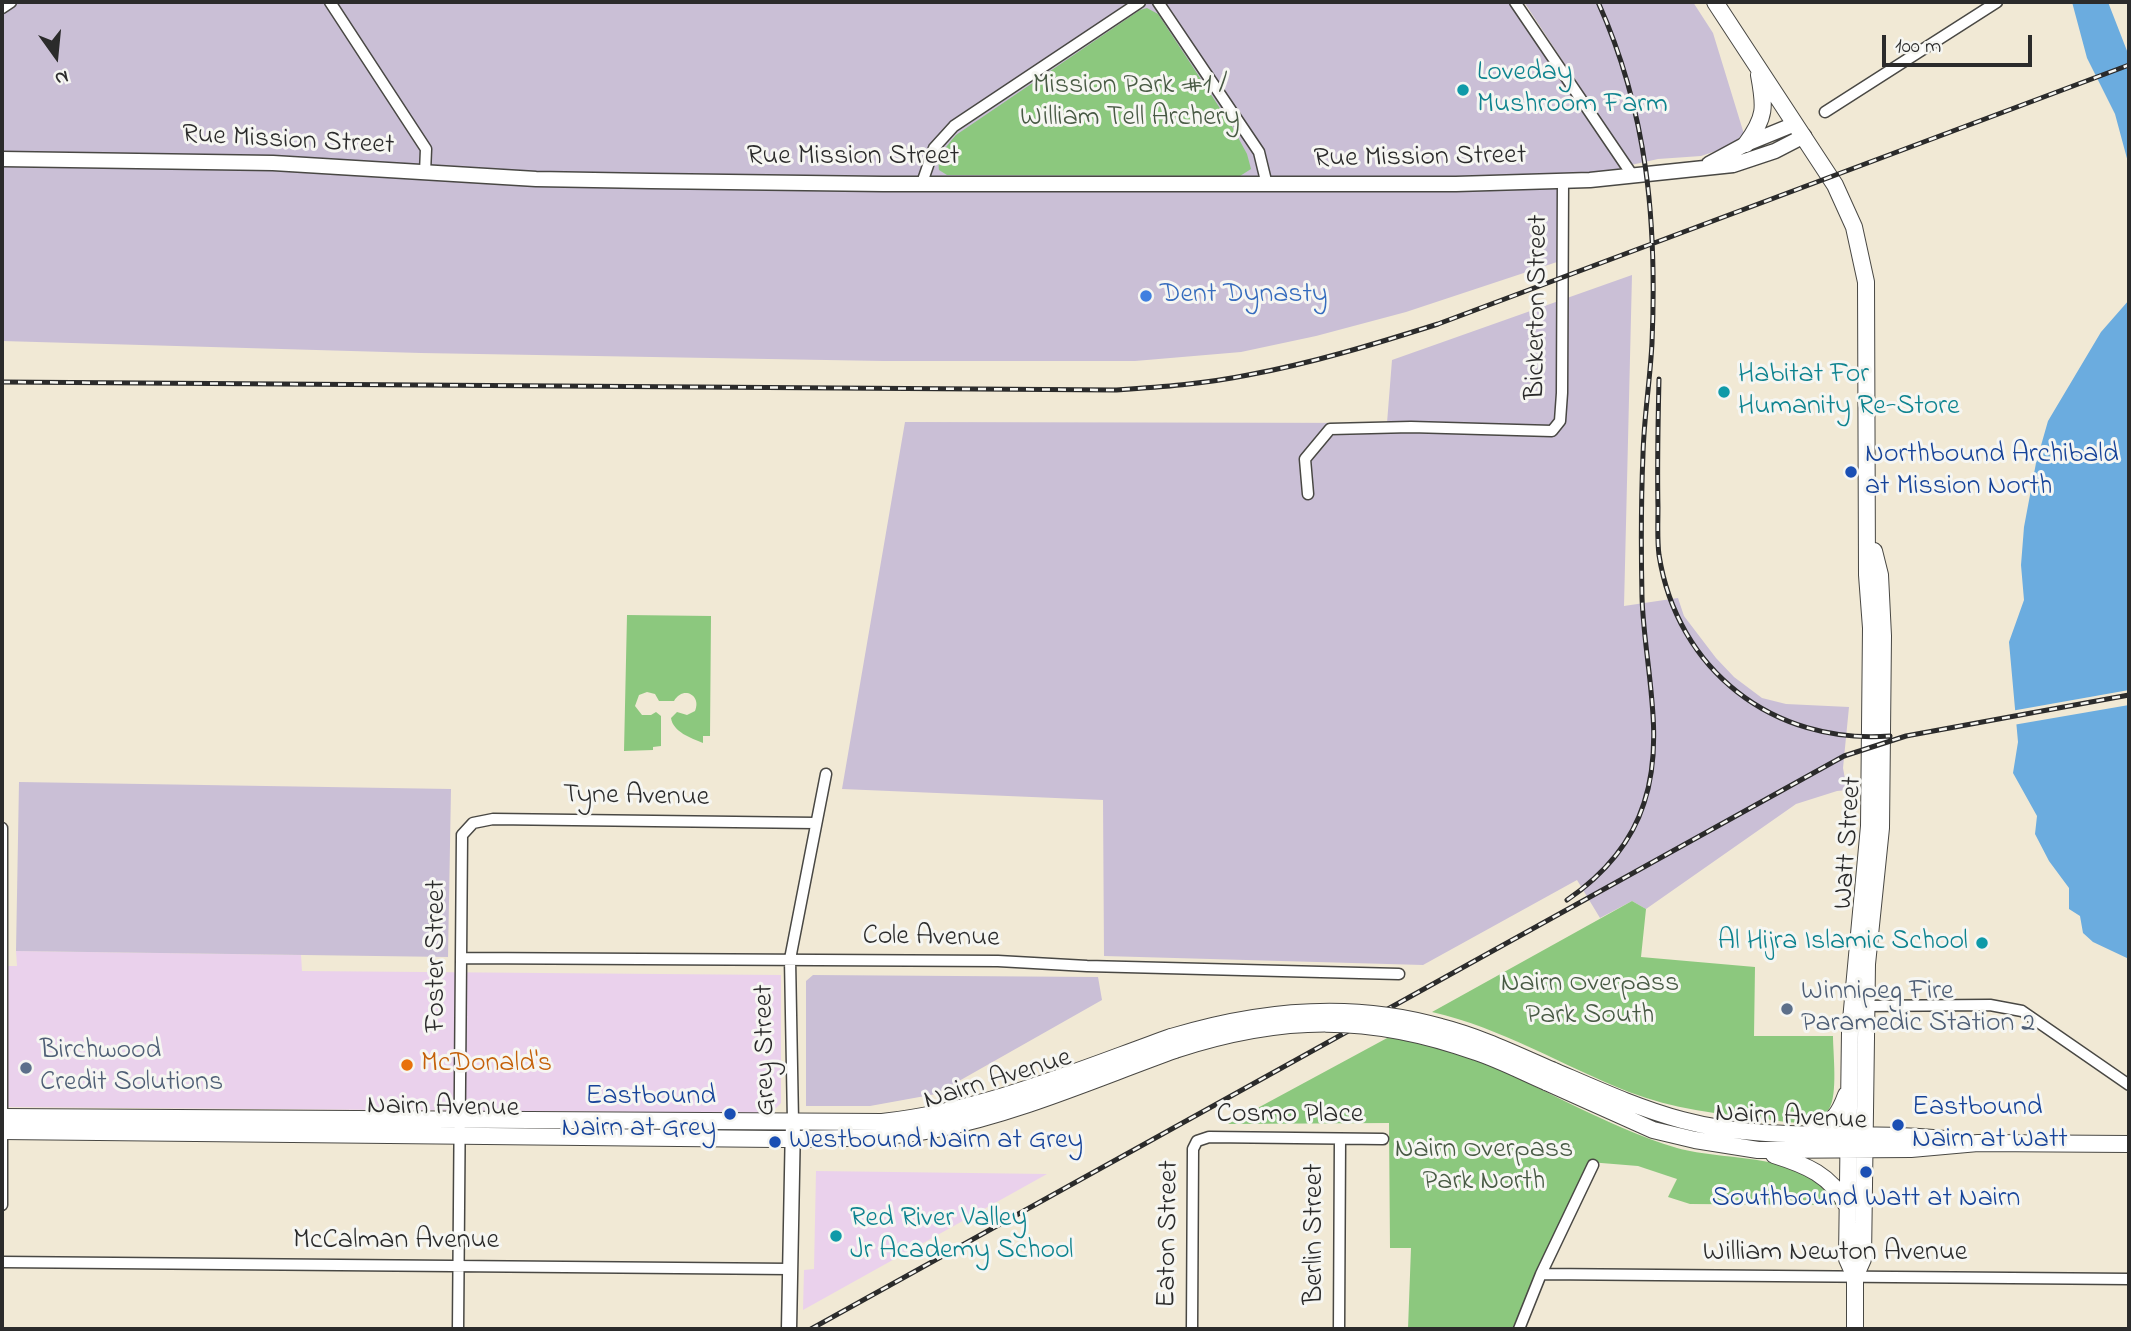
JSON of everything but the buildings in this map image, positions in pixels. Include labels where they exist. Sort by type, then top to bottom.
[{"type":"main road","name":"Watt Street","points":[[1716,2],[1835,185],[1861,251],[1866,282],[1867,575],[1881,828],[1867,964],[1859,1006],[1850,1086],[1847,1259],[1855,1277],[1856,1329]]},
{"type":"main road","points":[[1746,144],[1758,127],[1765,108],[1757,66]]},
{"type":"main road","name":"Watt Street","points":[[1855,1277],[1863,1259],[1866,1142],[1859,1006]]},
{"type":"main road","name":"Nairn Avenue","points":[[2,1117],[192,1125],[272,1134],[361,1127],[579,1129],[679,1122],[886,1137],[951,1126],[1019,1106],[1173,1043],[1297,1023],[1361,1025],[1437,1039],[1683,1121],[1758,1131],[1849,1133],[1866,1142]]},
{"type":"main road","name":"Nairn Avenue","points":[[1549,1076],[1663,1133],[1758,1150],[1849,1151],[1866,1142],[1911,1135],[1979,1143],[2129,1144]]},
{"type":"main road","points":[[1799,1133],[1828,1125],[1840,1110],[1850,1086]]},
{"type":"main road","points":[[272,1134],[289,1119]]},
{"type":"main road","name":"Nairn Avenue","points":[[2,1131],[289,1119],[361,1127]]},
{"type":"main road","points":[[662,1137],[679,1122]]},
{"type":"main road","name":"Nairn Avenue","points":[[579,1129],[662,1137],[792,1130]]},
{"type":"main road","points":[[1758,1150],[1807,1166],[1820,1174],[1832,1183],[1848,1209]]},
{"type":"street","points":[[2,8],[11,2]]},
{"type":"street","points":[[330,2],[426,149],[425,173]]},
{"type":"street","points":[[922,183],[934,148],[954,126],[1140,2]]},
{"type":"street","points":[[1158,2],[1259,152],[1267,185]]},
{"type":"street","points":[[1515,2],[1633,176]]},
{"type":"street","points":[[1825,112],[1997,2]]},
{"type":"street","name":"Rue Mission Street","points":[[2,159],[273,163],[425,173],[652,181],[1267,185],[1563,181],[1732,165],[1775,151],[1799,130]]},
{"type":"street","name":"Rue Mission Street","points":[[1704,167],[1746,144],[1799,130]]},
{"type":"street","name":"Bickerton Street","points":[[1308,494],[1305,458],[1330,429],[1411,427],[1552,431],[1560,421],[1561,407],[1563,181]]},
{"type":"street","name":"Grey Street","points":[[789,1329],[792,1130],[790,960],[826,774]]},
{"type":"street","name":"Tyne Avenue","points":[[462,835],[473,823],[493,819],[815,823]]},
{"type":"street","points":[[2,1205],[3,830]]},
{"type":"street","name":"Foster Street","points":[[458,1329],[462,835]]},
{"type":"street","name":"Cole Avenue","points":[[462,958],[998,961],[1087,966],[1399,974]]},
{"type":"street","points":[[1859,1006],[1990,1005],[2022,1011],[2129,1084]]},
{"type":"street","name":"Cosmo Place","points":[[1197,1141],[1209,1137],[1383,1139]]},
{"type":"street","name":"Berlin Street","points":[[1339,1329],[1340,1139]]},
{"type":"street","name":"Eaton Street","points":[[1192,1329],[1193,1149],[1197,1141]]},
{"type":"street","points":[[1519,1329],[1541,1274],[1593,1166]]},
{"type":"street","name":"McCalman Avenue","points":[[2,1262],[790,1269]]},
{"type":"street","name":"William Newton Avenue","points":[[1541,1274],[2129,1279]]},
{"type":"shaded area","points":[[2,2],[1515,2],[1633,176],[1562,179],[1560,261],[1406,312],[1316,336],[1241,352],[1135,361],[884,361],[421,353],[2,341]]},
{"type":"shaded area","points":[[1524,2],[1693,2],[1713,33],[1744,134],[1728,147],[1701,156],[1658,159],[1631,165]]},
{"type":"shaded area","points":[[1632,275],[1624,606],[1678,598],[1684,616],[1716,658],[1734,677],[1762,698],[1786,704],[1849,707],[1843,768],[1847,790],[1796,804],[1646,909],[1632,901],[1600,918],[1577,880],[1423,965],[1104,956],[1103,800],[842,789],[905,422],[1387,423],[1392,360]]},
{"type":"shaded area","points":[[19,782],[451,789],[448,957],[16,951]]},
{"type":"shaded area","points":[[16,951],[301,955],[302,971],[781,975],[781,1103],[771,1113],[2,1107],[2,966],[17,966]]},
{"type":"shaded area","points":[[813,975],[1098,977],[1102,1000],[936,1094],[870,1106],[806,1106],[806,981]]},
{"type":"shaded area","points":[[816,1171],[1047,1174],[803,1310],[804,1270],[814,1269]]},
{"type":"green space","name":"Mission Park #1 / William Tell Archery","points":[[1147,8],[1158,14],[1233,128],[1247,154],[1251,169],[1240,176],[947,175],[939,170],[941,155],[956,135],[1140,10]]},
{"type":"green space","points":[[627,615],[711,616],[710,736],[703,736],[703,743],[688,737],[672,723],[671,718],[677,712],[687,715],[695,711],[696,700],[691,694],[682,694],[674,701],[659,701],[655,694],[647,692],[639,695],[635,706],[642,715],[656,712],[661,716],[661,746],[653,747],[653,750],[624,751]]},
{"type":"green space","name":"Nairn Overpass Park South","points":[[1632,901],[1646,909],[1641,957],[1755,967],[1754,1036],[1833,1036],[1832,1103],[1823,1116],[1799,1123],[1713,1113],[1662,1103],[1604,1082],[1483,1028],[1432,1012]]},
{"type":"green space","name":"Nairn Overpass Park North","points":[[1389,1037],[1467,1056],[1597,1117],[1677,1148],[1788,1167],[1808,1175],[1825,1188],[1836,1205],[1690,1204],[1668,1197],[1677,1179],[1638,1166],[1589,1162],[1512,1329],[1408,1329],[1411,1248],[1390,1248],[1389,1123],[1228,1124]]},
{"type":"water","points":[[2072,2],[2108,2],[2129,56],[2129,166],[2115,114],[2087,58]]},
{"type":"water","points":[[2129,300],[2129,959],[2093,942],[2083,933],[2080,916],[2069,909],[2069,888],[2049,861],[2035,834],[2037,816],[2013,773],[2018,742],[2009,642],[2024,600],[2021,565],[2024,527],[2036,463],[2048,421],[2101,332]]},
{"type":"pier","points":[[2129,690],[2129,705],[2013,725],[2011,711]]},
{"type":"railway","points":[[1567,900],[1603,870],[1631,832],[1644,803],[1650,778],[1654,726],[1642,597],[1641,544],[1644,440],[1652,343],[1653,255],[1650,212],[1646,169],[1628,85],[1598,2]]},
{"type":"railway","points":[[2,382],[1115,390],[1215,381],[1320,359],[1438,324],[2129,65]]},
{"type":"railway","points":[[1659,379],[1659,555],[1669,596],[1686,633],[1709,665],[1737,692],[1770,713],[1807,728],[1847,736],[1890,736]]},
{"type":"railway","points":[[811,1329],[1844,756],[1906,736],[2129,695]]},
{"type":"place","name":"Loveday Mushroom Farm","points":[[1463,90]]},
{"type":"place","name":"Dent Dynasty","points":[[1146,296]]},
{"type":"place","name":"Habitat For Humanity Re-Store","points":[[1724,392]]},
{"type":"place","name":"Northbound Archibald at Mission North","points":[[1851,472]]},
{"type":"place","name":"Al Hijra Islamic School","points":[[1982,943]]},
{"type":"place","name":"Winnipeg Fire Paramedic Station 2","points":[[1787,1009]]},
{"type":"place","name":"McDonald's","points":[[407,1065]]},
{"type":"place","name":"Birchwood Credit Solutions","points":[[26,1068]]},
{"type":"place","name":"Eastbound Nairn at Grey","points":[[730,1114]]},
{"type":"place","name":"Eastbound Nairn at Watt","points":[[1898,1125]]},
{"type":"place","name":"Westbound Nairn at Grey","points":[[775,1142]]},
{"type":"place","name":"Southbound Watt at Nairn","points":[[1866,1172]]},
{"type":"place","name":"Red River Valley Jr Academy School","points":[[836,1236]]}]
